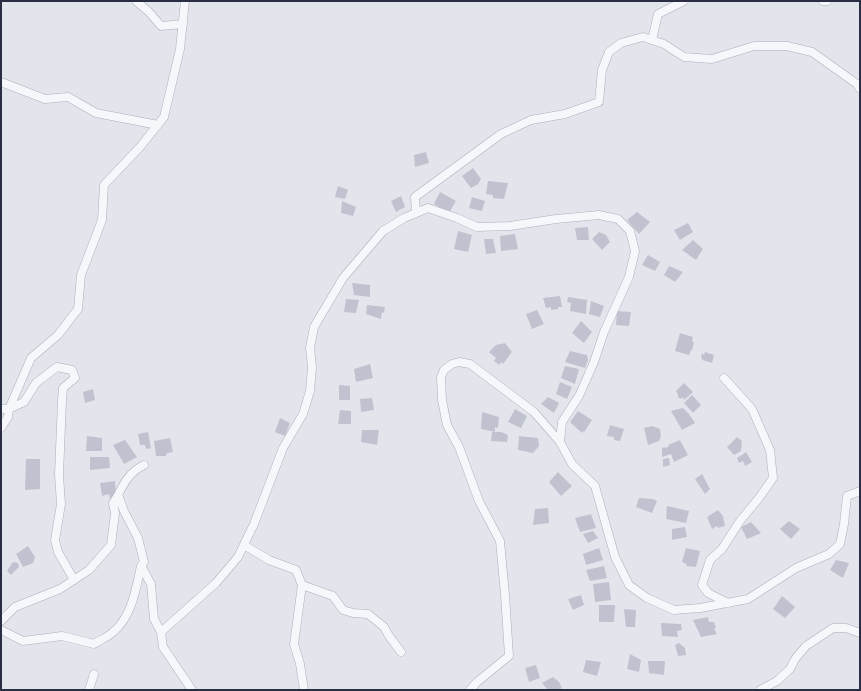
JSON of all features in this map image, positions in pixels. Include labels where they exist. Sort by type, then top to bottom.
[{"type":"street","points":[[136,1],[162,26],[183,24]]},
{"type":"street","points":[[1,428],[8,417],[5,409],[31,358],[58,335],[78,309],[81,275],[102,220],[104,185],[140,148],[164,117],[180,49],[185,1]]},
{"type":"street","points":[[652,40],[658,14],[684,1]]},
{"type":"street","points":[[416,213],[415,197],[501,134],[531,120],[566,114],[599,102],[602,70],[609,52],[621,44],[643,37],[664,44],[684,57],[712,59],[754,46],[787,46],[812,52],[857,84],[860,88]]},
{"type":"street","points":[[1,82],[45,99],[68,97],[96,113],[158,125]]},
{"type":"street","points":[[161,632],[216,583],[238,557],[254,524],[283,448],[303,414],[310,391],[312,367],[310,348],[314,327],[343,278],[383,231],[404,218],[428,208],[477,227],[510,226],[556,219],[599,215],[618,219],[630,231],[635,251],[629,277],[604,332],[594,362],[579,396],[562,422],[560,442]]},
{"type":"street","points":[[470,690],[476,682],[509,656],[500,541],[479,501],[459,447],[448,425],[442,400],[441,377],[444,370],[452,364],[459,362],[470,364],[534,412],[560,442],[572,464],[595,486],[615,557],[629,585],[647,598],[674,610],[700,608],[748,599],[796,568],[829,554],[840,544],[847,496],[860,491]]},
{"type":"street","points":[[5,409],[24,402],[36,383],[58,367],[72,370],[75,378],[63,388],[59,475],[61,504],[55,540],[58,552],[74,580]]},
{"type":"street","points":[[724,378],[752,410],[770,450],[773,478],[760,498],[740,521],[722,549],[710,560],[702,584],[708,593],[728,603]]},
{"type":"street","points":[[1,621],[15,607],[60,589],[89,570],[110,545],[115,513],[113,503],[125,481],[135,470],[144,465]]},
{"type":"street","points":[[1,630],[23,641],[62,636],[94,644],[114,632],[124,621],[134,599],[141,566],[144,562],[138,538],[124,511],[118,494]]},
{"type":"street","points":[[244,545],[270,560],[296,570],[302,585],[294,644],[300,664],[304,690]]},
{"type":"street","points":[[141,566],[151,584],[154,619],[161,632],[163,647],[192,690]]},
{"type":"street","points":[[302,585],[333,596],[342,610],[353,613],[368,614],[384,628],[401,652]]},
{"type":"street","points":[[760,690],[777,682],[790,669],[795,658],[806,646],[833,628],[846,628],[860,633]]},
{"type":"street","points":[[89,690],[94,674]]},
{"type":"building","points":[[426,152],[429,163],[415,167],[414,155]]},
{"type":"building","points":[[473,168],[481,179],[478,184],[471,188],[462,176]]},
{"type":"building","points":[[488,181],[508,183],[504,199],[493,198],[493,195],[486,194]]},
{"type":"building","points":[[338,186],[348,190],[345,199],[335,197]]},
{"type":"building","points":[[440,192],[456,201],[449,213],[434,204]]},
{"type":"building","points":[[401,196],[405,207],[396,212],[391,201]]},
{"type":"building","points":[[472,197],[485,201],[482,211],[469,208]]},
{"type":"building","points":[[342,201],[356,207],[353,216],[341,213]]},
{"type":"building","points":[[637,212],[650,222],[639,234],[627,220]]},
{"type":"building","points":[[688,223],[693,232],[680,240],[674,230]]},
{"type":"building","points":[[588,227],[589,240],[577,240],[575,228]]},
{"type":"building","points":[[458,231],[472,235],[468,252],[454,249]]},
{"type":"building","points":[[599,232],[606,235],[610,242],[602,250],[592,239]]},
{"type":"building","points":[[515,234],[518,249],[501,251],[500,236]]},
{"type":"building","points":[[484,239],[493,239],[496,253],[486,254]]},
{"type":"building","points":[[693,240],[703,249],[696,260],[682,250]]},
{"type":"building","points":[[648,255],[660,262],[655,271],[642,265]]},
{"type":"building","points":[[669,266],[683,272],[675,282],[664,275]]},
{"type":"building","points":[[352,283],[370,285],[370,297],[354,295]]},
{"type":"building","points":[[560,296],[562,307],[551,310],[551,307],[546,308],[543,298]]},
{"type":"building","points":[[568,297],[587,300],[586,314],[570,311],[571,303],[567,302]]},
{"type":"building","points":[[346,299],[359,300],[356,313],[344,312]]},
{"type":"building","points":[[591,301],[604,306],[600,317],[589,314]]},
{"type":"building","points":[[367,305],[385,307],[384,313],[382,312],[381,319],[366,314]]},
{"type":"building","points":[[537,310],[544,324],[532,329],[526,314]]},
{"type":"building","points":[[617,311],[631,312],[629,326],[616,325]]},
{"type":"building","points":[[581,321],[592,332],[584,343],[572,333]]},
{"type":"building","points":[[680,333],[693,337],[692,341],[694,343],[689,355],[675,351]]},
{"type":"building","points":[[505,343],[512,352],[503,364],[501,362],[499,365],[494,361],[496,358],[489,352],[496,345]]},
{"type":"building","points":[[570,351],[587,355],[588,360],[585,368],[565,362]]},
{"type":"building","points":[[705,352],[714,355],[712,363],[702,360],[702,353],[704,355]]},
{"type":"building","points":[[370,364],[373,378],[356,382],[354,369]]},
{"type":"building","points":[[565,366],[579,369],[575,384],[561,378]]},
{"type":"building","points":[[560,382],[572,387],[567,399],[556,394]]},
{"type":"building","points":[[684,383],[693,392],[684,400],[683,397],[681,399],[678,397],[676,391]]},
{"type":"building","points":[[339,385],[350,386],[350,400],[339,400]]},
{"type":"building","points":[[93,389],[95,400],[85,403],[83,392]]},
{"type":"building","points":[[692,395],[701,405],[693,413],[684,403]]},
{"type":"building","points":[[548,397],[559,403],[554,413],[541,404]]},
{"type":"building","points":[[372,398],[374,410],[361,412],[360,399]]},
{"type":"building","points":[[683,408],[695,423],[682,430],[671,411]]},
{"type":"building","points":[[515,409],[527,416],[521,428],[508,422]]},
{"type":"building","points":[[340,410],[351,411],[351,424],[338,424]]},
{"type":"building","points":[[578,411],[592,420],[582,433],[570,422]]},
{"type":"building","points":[[482,412],[499,417],[498,428],[495,427],[495,432],[481,429]]},
{"type":"building","points":[[280,418],[290,423],[285,436],[275,432]]},
{"type":"building","points":[[610,425],[624,429],[620,441],[614,440],[614,437],[607,436]]},
{"type":"building","points":[[652,426],[660,429],[661,436],[659,441],[648,445],[644,428]]},
{"type":"building","points":[[362,430],[379,430],[377,445],[361,442]]},
{"type":"building","points":[[148,432],[151,448],[146,449],[145,445],[140,445],[138,434]]},
{"type":"building","points":[[492,432],[501,432],[508,435],[507,442],[491,441]]},
{"type":"building","points":[[87,436],[102,438],[102,451],[86,451]]},
{"type":"building","points":[[519,436],[538,438],[539,446],[533,453],[518,450]]},
{"type":"building","points":[[737,437],[742,441],[741,451],[734,455],[727,447]]},
{"type":"building","points":[[170,438],[173,452],[167,453],[166,456],[156,456],[154,441]]},
{"type":"building","points":[[125,440],[137,457],[124,464],[113,445]]},
{"type":"building","points":[[680,440],[688,455],[674,462],[671,454],[662,457],[662,448],[669,447],[668,445]]},
{"type":"building","points":[[746,452],[752,462],[745,466],[743,461],[739,463],[737,458]]},
{"type":"building","points":[[90,457],[109,457],[110,468],[90,470]]},
{"type":"building","points":[[669,458],[670,465],[663,467],[663,459]]},
{"type":"building","points":[[26,459],[40,459],[40,489],[25,490]]},
{"type":"building","points":[[558,472],[572,486],[561,496],[549,482]]},
{"type":"building","points":[[702,474],[710,489],[705,494],[695,479]]},
{"type":"building","points":[[115,481],[116,497],[110,498],[109,494],[102,496],[100,483]]},
{"type":"building","points":[[639,498],[653,499],[657,501],[652,513],[636,507]]},
{"type":"building","points":[[667,506],[689,511],[686,523],[666,519]]},
{"type":"building","points":[[548,508],[549,523],[533,525],[535,509]]},
{"type":"building","points":[[718,510],[723,516],[725,526],[718,528],[717,526],[712,529],[707,517]]},
{"type":"building","points":[[591,514],[596,528],[580,532],[575,518]]},
{"type":"building","points":[[789,521],[800,529],[791,539],[780,529]]},
{"type":"building","points":[[751,522],[761,533],[747,539],[741,527]]},
{"type":"building","points":[[685,527],[687,537],[672,540],[672,529]]},
{"type":"building","points":[[593,531],[598,538],[588,543],[583,534]]},
{"type":"building","points":[[28,546],[35,557],[33,563],[23,567],[16,554]]},
{"type":"building","points":[[599,548],[603,560],[586,565],[583,554]]},
{"type":"building","points":[[686,548],[700,551],[696,567],[686,566],[687,564],[682,562]]},
{"type":"building","points":[[836,560],[849,563],[843,578],[830,570]]},
{"type":"building","points":[[13,562],[18,563],[19,567],[11,575],[7,571]]},
{"type":"building","points":[[604,566],[607,578],[590,581],[586,570]]},
{"type":"building","points":[[609,582],[611,600],[595,602],[593,584]]},
{"type":"building","points":[[581,595],[584,605],[573,610],[568,599]]},
{"type":"building","points":[[782,596],[795,607],[785,618],[773,609]]},
{"type":"building","points":[[599,605],[615,605],[614,622],[599,622]]},
{"type":"building","points":[[624,609],[636,610],[635,627],[626,627]]},
{"type":"building","points":[[708,617],[709,622],[714,622],[716,628],[714,629],[717,634],[701,637],[693,620]]},
{"type":"building","points":[[661,623],[681,624],[682,630],[677,631],[678,637],[662,636]]},
{"type":"building","points":[[679,643],[685,648],[686,655],[678,656],[675,645]]},
{"type":"building","points":[[630,654],[641,660],[639,672],[627,669]]},
{"type":"building","points":[[586,660],[601,662],[597,676],[583,672]]},
{"type":"building","points":[[648,661],[665,661],[664,675],[649,673]]},
{"type":"building","points":[[536,665],[540,678],[529,682],[525,668]]},
{"type":"building","points":[[553,677],[559,682],[562,688],[559,690],[548,690],[542,683]]}]
